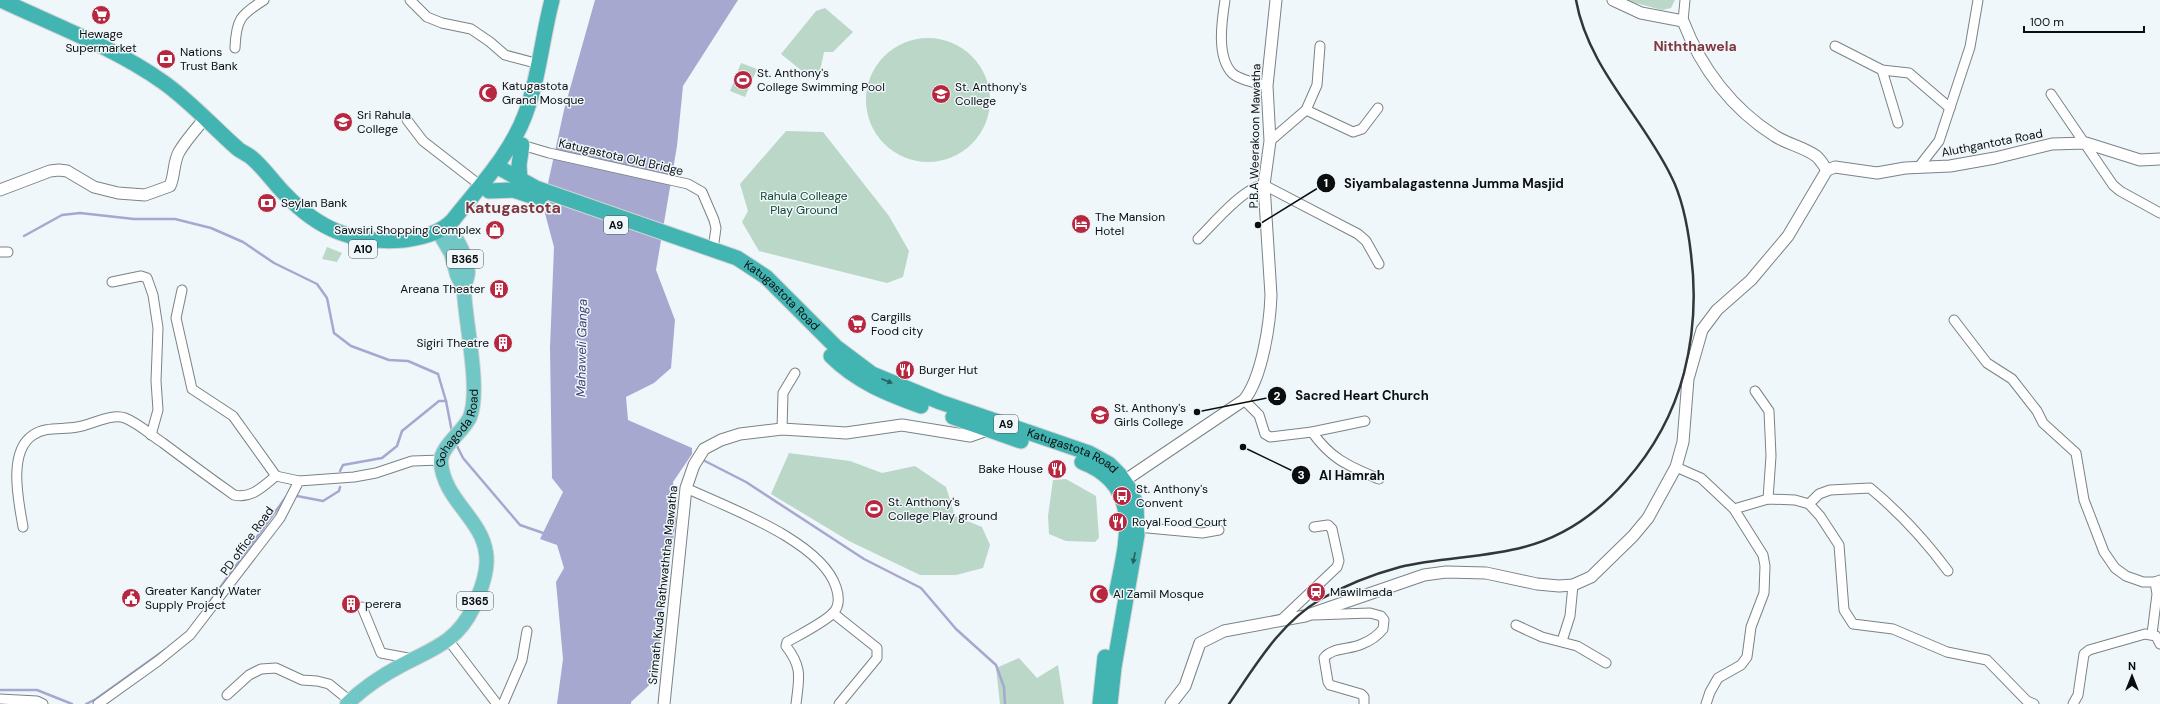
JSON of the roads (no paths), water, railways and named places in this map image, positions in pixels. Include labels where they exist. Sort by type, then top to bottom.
[{"type":"highway","name":"A10","points":[[1,0],[142,68],[176,92],[206,117],[238,149],[252,158],[286,196],[305,213],[336,232],[367,239],[396,240],[445,232]]},
{"type":"highway","points":[[498,172],[524,117],[539,64],[552,0]]},
{"type":"highway","points":[[517,185],[522,145],[539,103],[561,0]]},
{"type":"highway","points":[[445,232],[522,145]]},
{"type":"highway","points":[[498,172],[517,185]]},
{"type":"highway","points":[[485,188],[517,185]]},
{"type":"highway","name":"A9","points":[[517,185],[703,249]]},
{"type":"highway","name":"Katugastota Road","points":[[703,249],[753,279],[774,297],[833,358],[858,378],[887,393],[994,426],[1087,464],[1120,484],[1136,504],[1137,527],[1135,553],[1114,667],[1110,704]]},
{"type":"highway","name":"Katugastota Road","points":[[1100,704],[1103,666],[1128,531],[1128,515],[1120,484]]},
{"type":"main road","name":"Gohagoda Road","points":[[349,702],[381,679],[449,641],[460,629],[472,609],[485,569],[487,554],[481,538],[450,490],[443,474],[443,454],[459,434],[470,416],[472,401],[472,369],[464,289],[467,269],[461,247],[445,232]]},
{"type":"street","points":[[235,48],[236,33],[242,16],[264,0]]},
{"type":"street","points":[[410,0],[427,16],[442,23],[471,29],[490,42],[505,55],[539,64]]},
{"type":"street","points":[[1225,0],[1221,27],[1225,61],[1233,74],[1267,86]]},
{"type":"street","name":"P.B.A Weerakoon Mawatha","points":[[1120,484],[1244,400],[1251,391],[1269,327],[1271,295],[1264,185],[1270,141],[1267,86],[1276,0]]},
{"type":"street","points":[[1613,0],[1641,13],[1683,21]]},
{"type":"street","points":[[1171,704],[1185,686],[1200,643],[1224,631],[1305,616],[1424,575],[1446,572],[1486,573],[1537,584],[1573,585],[1591,577],[1633,536],[1648,518],[1676,467],[1683,442],[1688,379],[1702,330],[1718,310],[1751,280],[1788,236],[1827,170],[1817,156],[1775,136],[1738,107],[1717,83],[1700,58],[1683,21],[1685,0]]},
{"type":"street","points":[[1918,168],[1939,141],[1970,47],[1978,0]]},
{"type":"street","points":[[1270,141],[1306,110],[1317,85],[1320,46]]},
{"type":"street","points":[[1835,46],[1882,70],[1909,73],[1950,108]]},
{"type":"street","points":[[1882,70],[1898,123]]},
{"type":"street","points":[[2051,94],[2113,185],[2120,191],[2160,213]]},
{"type":"street","points":[[1306,110],[1353,132],[1362,129],[1378,108]]},
{"type":"street","points":[[0,190],[50,171],[59,170],[67,171],[94,187],[118,193],[146,195],[170,186],[174,176],[175,161],[179,152],[206,117]]},
{"type":"street","points":[[407,120],[423,141],[485,188]]},
{"type":"street","name":"Aluthgantota Road","points":[[1827,170],[1835,167],[1877,173],[1969,163],[2052,144],[2086,144],[2140,160],[2160,160]]},
{"type":"street","name":"Katugastota Old Bridge","points":[[522,145],[549,153],[688,184],[702,192],[716,228],[703,249]]},
{"type":"street","points":[[1198,239],[1242,197],[1259,185],[1264,185],[1358,234],[1366,241],[1379,264]]},
{"type":"street","points":[[112,282],[141,276],[147,278],[153,295],[158,328],[156,381],[158,410],[151,435]]},
{"type":"street","points":[[182,290],[176,318],[192,389],[233,416],[276,476],[299,482],[354,477],[376,473],[412,461],[443,454]]},
{"type":"street","points":[[1954,320],[1987,363],[2012,379],[2037,411],[2043,423],[2076,452],[2084,500],[2104,552],[2115,568],[2126,576],[2143,582],[2158,581],[2152,634]]},
{"type":"street","points":[[795,373],[783,393],[782,428],[846,432],[902,425],[970,436],[994,426]]},
{"type":"street","points":[[1755,391],[1769,411],[1771,456],[1768,499]]},
{"type":"street","points":[[1244,400],[1259,415],[1265,434],[1270,437],[1312,432],[1365,421]]},
{"type":"street","points":[[23,527],[16,489],[17,466],[25,444],[33,435],[50,429],[77,428],[118,417],[125,418],[234,495],[243,497],[250,496],[276,476]]},
{"type":"street","name":"Srimath Kuda Rathwaththa Mawatha","points":[[664,704],[686,488],[694,465],[704,450],[721,440],[740,434],[782,428]]},
{"type":"street","points":[[1312,432],[1324,449],[1343,463],[1379,479]]},
{"type":"street","points":[[1676,467],[1701,478],[1734,509],[1763,555],[1765,566],[1764,593],[1751,627],[1747,657],[1741,665],[1718,678],[1710,692],[1706,704]]},
{"type":"street","name":"PD office Road","points":[[98,704],[158,661],[190,635],[280,518],[299,482]]},
{"type":"street","points":[[686,488],[772,528],[803,548],[823,564],[832,576],[839,594],[839,602],[833,613],[787,642],[786,646],[796,659],[800,673],[796,704]]},
{"type":"street","points":[[1809,504],[1820,494],[1830,490],[1870,488],[1887,502],[1929,546],[1948,571]]},
{"type":"street","points":[[1734,509],[1768,499],[1795,500],[1809,504],[1820,516],[1839,545],[1844,610],[1853,624],[1893,629],[1947,652],[1987,660],[2027,701],[2034,704]]},
{"type":"street","points":[[1280,621],[1337,567],[1339,561],[1332,528],[1328,525],[1314,528]]},
{"type":"street","points":[[1137,527],[1202,533],[1219,530]]},
{"type":"street","points":[[1562,641],[1570,616],[1573,585]]},
{"type":"street","points":[[362,607],[381,653],[413,660]]},
{"type":"street","points":[[833,613],[877,648],[876,658],[839,704]]},
{"type":"street","points":[[1305,616],[1370,613],[1381,616],[1384,620],[1383,629],[1379,634],[1362,644],[1328,653],[1324,658],[1328,682],[1330,685],[1361,694],[1364,697],[1364,704]]},
{"type":"street","points":[[1516,625],[1542,636],[1577,646],[1606,662]]},
{"type":"street","points":[[503,704],[522,660],[527,631]]},
{"type":"street","points":[[2073,704],[2078,695],[2084,654],[2089,650],[2145,634],[2152,634],[2156,636],[2160,644]]},
{"type":"street","points":[[449,641],[497,704]]},
{"type":"street","points":[[227,695],[249,675],[261,669],[276,668],[302,680],[317,681],[329,684],[349,702]]},
{"type":"street","points":[[0,699],[37,701],[43,704]]},
{"type":"water","name":"Mahaweli Ganga","points":[[595,0],[738,0],[683,86],[677,146],[656,270],[675,320],[671,368],[654,383],[626,397],[628,420],[692,448],[692,454],[673,482],[676,520],[662,615],[657,678],[631,702],[631,704],[557,704],[563,659],[556,582],[564,568],[557,545],[540,539],[563,492],[552,478],[550,348],[554,247],[543,206],[564,110]]},
{"type":"waterway","points":[[24,236],[62,215],[80,213],[134,219],[175,219],[211,228],[243,242],[274,263],[317,284],[327,298],[334,333],[351,346],[389,360],[408,361],[438,374],[446,401]]},
{"type":"waterway","points":[[340,471],[343,465],[382,458],[397,446],[402,431],[439,401],[446,401],[452,432]]},
{"type":"waterway","points":[[455,442],[463,458],[520,525],[546,534]]},
{"type":"waterway","points":[[701,459],[746,482],[864,559],[921,588],[956,629],[996,665],[1004,687],[1005,704]]},
{"type":"waterway","points":[[297,496],[323,501],[339,491],[340,487]]},
{"type":"waterway","points":[[203,611],[286,497]]},
{"type":"waterway","points":[[86,704],[96,699],[166,649]]},
{"type":"waterway","points":[[0,690],[37,690],[72,704]]},
{"type":"railway","points":[[1229,704],[1269,646],[1293,620],[1321,599],[1359,581],[1400,567],[1431,561],[1509,551],[1552,537],[1579,522],[1604,503],[1626,481],[1645,456],[1662,429],[1675,401],[1684,373],[1692,328],[1694,299],[1693,269],[1687,224],[1679,194],[1671,176],[1659,154],[1617,91],[1592,48],[1582,25],[1576,0]]},
{"type":"place","name":"Hewage Supermarket","points":[[101,15]]},
{"type":"place","name":"Nations Trust Bank","points":[[166,59]]},
{"type":"place","name":"St. Anthony's College Swimming Pool","points":[[743,80]]},
{"type":"place","name":"Katugastota Grand Mosque","points":[[488,93]]},
{"type":"place","name":"St. Anthony's College","points":[[941,94]]},
{"type":"place","name":"Sri Rahula College","points":[[343,122]]},
{"type":"place","name":"Seylan Bank","points":[[267,203]]},
{"type":"place","name":"The Mansion Hotel","points":[[1081,224]]},
{"type":"place","name":"Siyambalagastenna Jumma Masjid","points":[[1258,225]]},
{"type":"place","name":"Sawsiri Shopping Complex","points":[[495,230]]},
{"type":"place","name":"Areana Theater","points":[[499,289]]},
{"type":"place","name":"Cargills Food city","points":[[857,324]]},
{"type":"place","name":"Sigiri Theatre","points":[[503,343]]},
{"type":"place","name":"Burger Hut","points":[[905,370]]},
{"type":"place","name":"Sacred Heart Church","points":[[1197,412]]},
{"type":"place","name":"St. Anthony's Girls College","points":[[1100,415]]},
{"type":"place","name":"Al Hamrah","points":[[1243,447]]},
{"type":"place","name":"Bake House","points":[[1057,469]]},
{"type":"place","name":"St. Anthony's Convent","points":[[1122,496]]},
{"type":"place","name":"St. Anthony's College Play ground","points":[[874,509]]},
{"type":"place","name":"Royal Food Court","points":[[1118,522]]},
{"type":"place","name":"Mawilmada","points":[[1316,592]]},
{"type":"place","name":"Al Zamil Mosque","points":[[1099,594]]},
{"type":"place","name":"Greater Kandy Water Supply Project","points":[[131,598]]},
{"type":"place","name":"perera","points":[[351,604]]},
{"type":"district","name":"Niththawela","points":[[1695,46]]},
{"type":"district","name":"Katugastota","points":[[513,207]]},
{"type":"park label","name":"Rahula Colleage Play Ground","points":[[804,203]]}]
